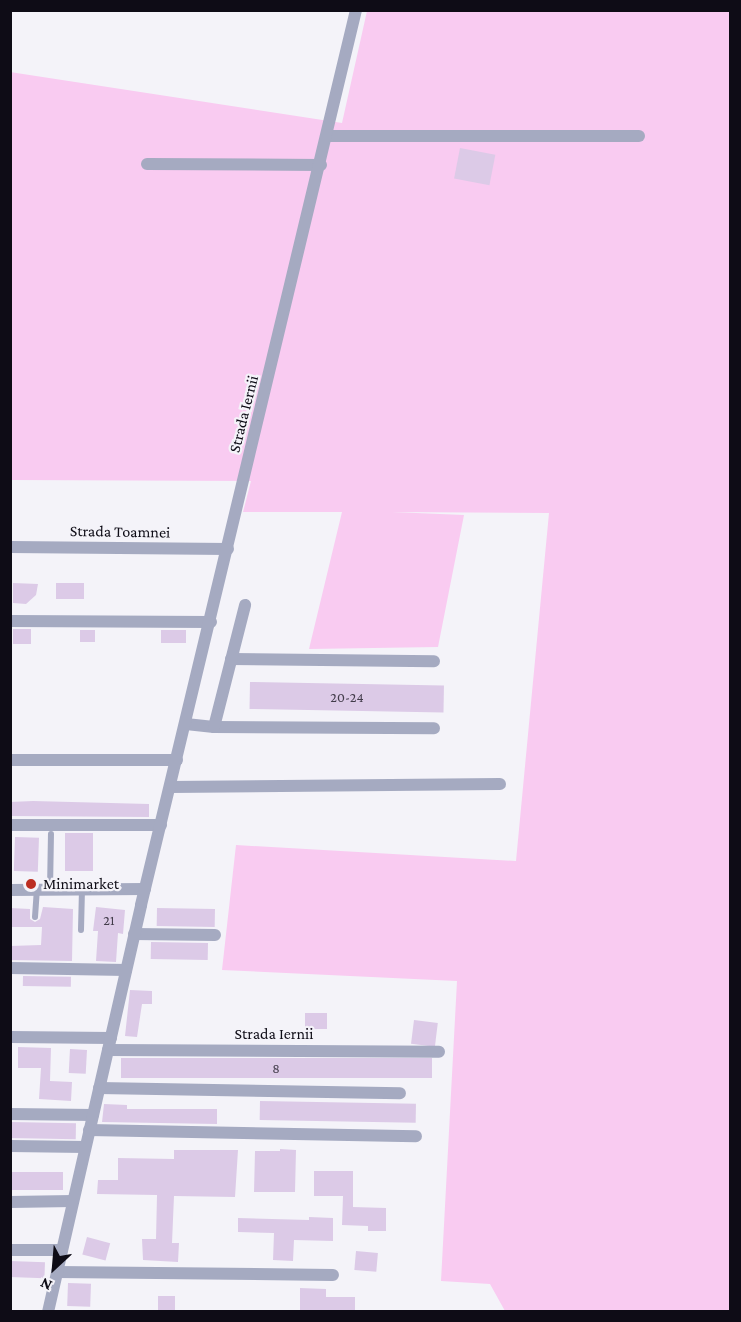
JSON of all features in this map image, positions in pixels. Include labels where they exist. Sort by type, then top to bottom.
[{"type":"street","name":"Strada Iernii","points":[[48,1311],[134,934],[328,136],[356,10]]},
{"type":"street","points":[[328,136],[639,136]]},
{"type":"street","points":[[147,164],[321,165]]},
{"type":"street","name":"Strada Toamnei","points":[[10,548],[228,549]]},
{"type":"street","points":[[214,727],[245,605]]},
{"type":"street","points":[[10,621],[211,622]]},
{"type":"street","points":[[231,660],[434,661]]},
{"type":"street","points":[[186,724],[214,727],[434,728]]},
{"type":"street","points":[[10,760],[177,760]]},
{"type":"street","points":[[170,787],[500,784]]},
{"type":"street","points":[[10,825],[160,825]]},
{"type":"street","points":[[10,890],[145,889]]},
{"type":"street","points":[[134,934],[215,935]]},
{"type":"street","points":[[10,968],[126,970]]},
{"type":"street","points":[[10,1037],[109,1044]]},
{"type":"street","name":"Strada Iernii","points":[[109,1044],[439,1052]]},
{"type":"street","points":[[99,1088],[400,1093]]},
{"type":"street","points":[[10,1114],[93,1115]]},
{"type":"street","points":[[89,1130],[416,1136]]},
{"type":"street","points":[[10,1146],[85,1147]]},
{"type":"street","points":[[10,1202],[73,1201]]},
{"type":"street","points":[[10,1250],[62,1250]]},
{"type":"street","points":[[57,1272],[333,1275]]},
{"type":"lane","points":[[50,890],[51,834]]},
{"type":"lane","points":[[35,917],[37,890]]},
{"type":"lane","points":[[81,930],[82,890]]},
{"type":"shaded area","points":[[367,11],[730,11],[730,1311],[505,1311],[490,1284],[441,1281],[457,981],[222,970],[236,845],[516,861],[549,513],[392,512],[464,515],[438,647],[309,649],[342,512],[243,512],[251,481],[11,480],[10,72],[342,123]]},
{"type":"building","points":[[460,148],[495,155],[489,185],[454,178]]},
{"type":"building","points":[[13,583],[38,584],[36,595],[26,604],[13,603]]},
{"type":"building","points":[[56,583],[84,583],[84,599],[56,599]]},
{"type":"building","points":[[13,629],[31,629],[31,644],[13,644]]},
{"type":"building","points":[[80,630],[95,630],[95,642],[80,642]]},
{"type":"building","points":[[161,630],[186,630],[186,643],[161,643]]},
{"type":"building","points":[[250,682],[444,685],[443,712],[250,709]]},
{"type":"building","points":[[10,802],[149,804],[149,817],[10,816]]},
{"type":"building","points":[[65,833],[93,833],[93,871],[65,871]]},
{"type":"building","points":[[15,837],[39,838],[38,872],[14,871]]},
{"type":"building","points":[[43,907],[73,909],[72,961],[10,960],[10,946],[41,945],[42,927],[10,927],[10,908],[30,909],[30,919],[35,922],[40,919]]},
{"type":"building","points":[[96,907],[125,910],[123,934],[118,933],[116,962],[96,961],[98,931],[93,931]]},
{"type":"building","points":[[157,908],[215,909],[215,927],[157,926]]},
{"type":"building","points":[[151,942],[208,943],[208,960],[151,959]]},
{"type":"building","points":[[23,976],[71,977],[71,987],[23,986]]},
{"type":"building","points":[[130,990],[152,991],[152,1004],[142,1004],[137,1037],[125,1036]]},
{"type":"building","points":[[305,1013],[327,1013],[327,1029],[305,1029]]},
{"type":"building","points":[[414,1020],[438,1023],[435,1047],[411,1044]]},
{"type":"building","points":[[18,1047],[51,1048],[50,1081],[72,1082],[71,1101],[39,1099],[41,1068],[18,1068]]},
{"type":"building","points":[[70,1049],[87,1050],[86,1074],[69,1073]]},
{"type":"building","points":[[121,1058],[432,1058],[432,1078],[121,1078]]},
{"type":"building","points":[[260,1101],[416,1104],[416,1123],[260,1120]]},
{"type":"building","points":[[104,1104],[127,1105],[127,1109],[217,1109],[217,1124],[102,1122]]},
{"type":"building","points":[[10,1122],[76,1123],[76,1139],[10,1138]]},
{"type":"building","points":[[280,1149],[296,1150],[295,1192],[254,1192],[255,1151],[280,1151]]},
{"type":"building","points":[[174,1150],[238,1150],[235,1197],[174,1196],[172,1243],[179,1243],[178,1262],[143,1260],[142,1239],[156,1239],[157,1195],[97,1194],[98,1180],[118,1180],[118,1158],[174,1159]]},
{"type":"building","points":[[314,1171],[353,1171],[353,1207],[386,1208],[386,1231],[368,1231],[368,1226],[342,1225],[343,1196],[314,1196]]},
{"type":"building","points":[[10,1172],[63,1172],[63,1190],[10,1190]]},
{"type":"building","points":[[309,1217],[333,1218],[333,1241],[294,1240],[293,1261],[273,1260],[274,1233],[238,1232],[238,1218],[309,1220]]},
{"type":"building","points":[[87,1237],[110,1243],[106,1261],[82,1254]]},
{"type":"building","points":[[356,1251],[378,1253],[376,1272],[354,1270]]},
{"type":"building","points":[[10,1261],[45,1262],[44,1278],[10,1277]]},
{"type":"building","points":[[68,1283],[91,1284],[90,1307],[67,1306]]},
{"type":"building","points":[[300,1288],[326,1289],[326,1297],[355,1297],[355,1311],[300,1310]]},
{"type":"building","points":[[158,1296],[175,1296],[175,1311],[158,1311]]},
{"type":"place","name":"Minimarket","points":[[31,884]]}]
